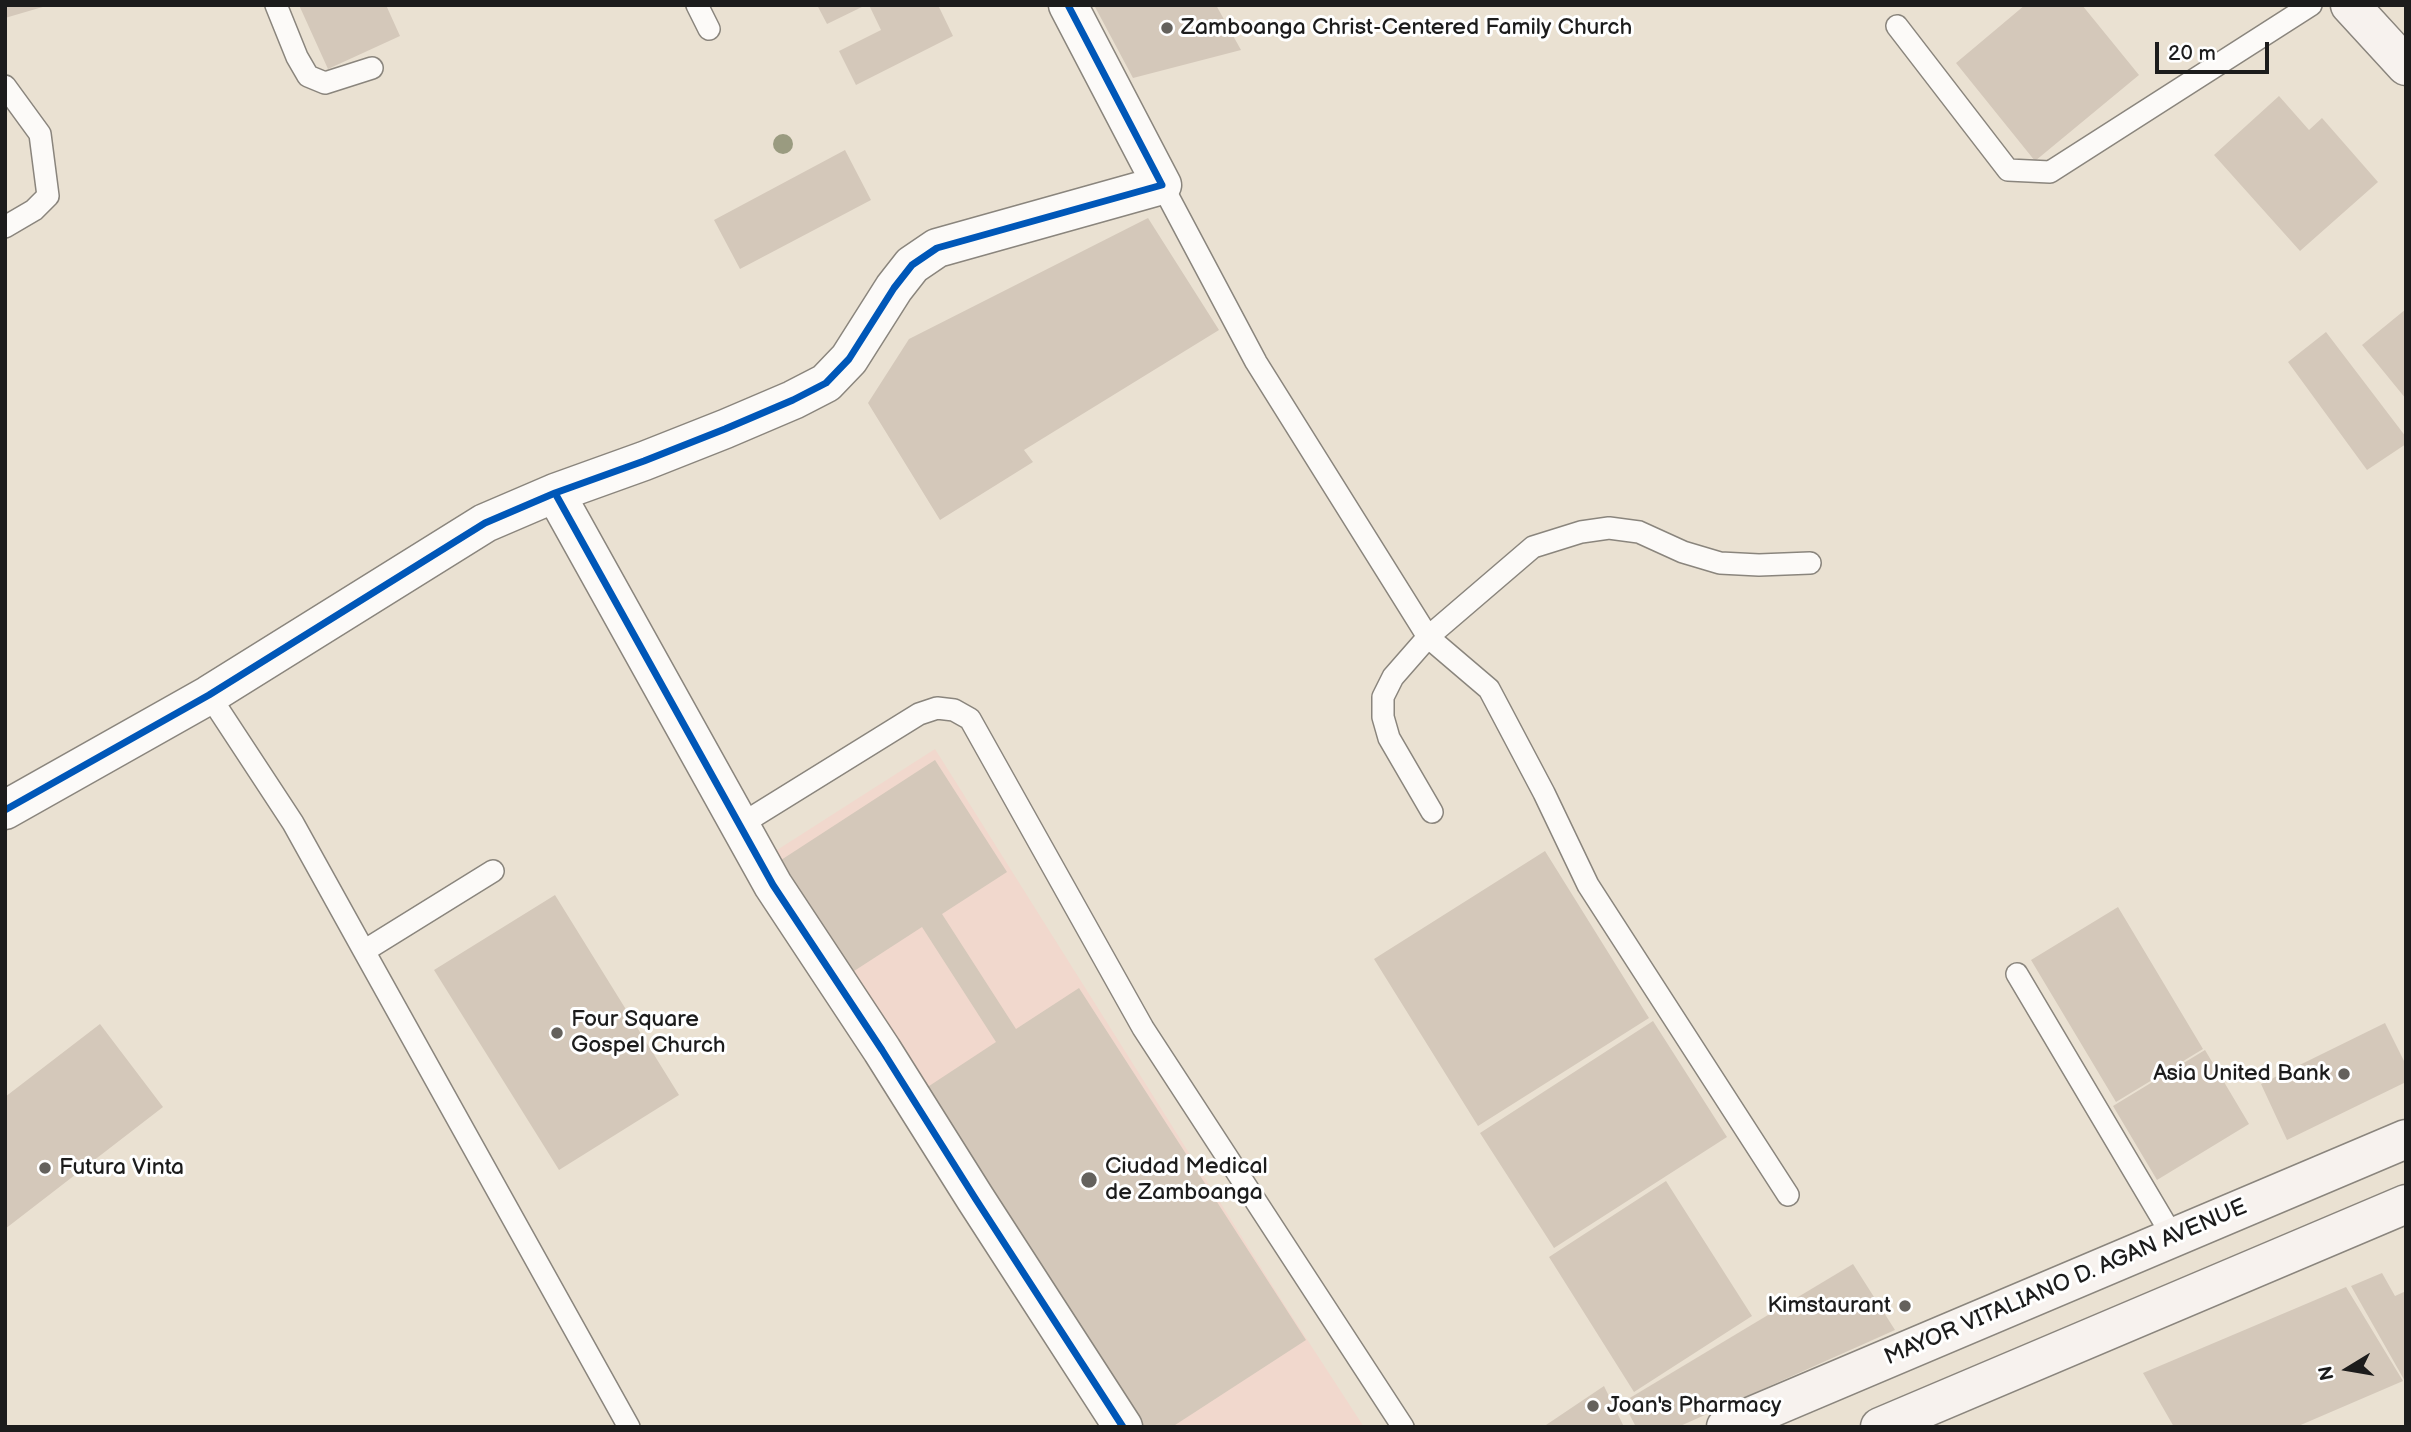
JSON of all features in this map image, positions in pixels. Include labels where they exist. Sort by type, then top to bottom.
[{"type":"main road","points":[[2350,5],[2406,66]]},
{"type":"main road","name":"MAYOR VITALIANO D. AGAN AVENUE","points":[[1726,1427],[2406,1139]]},
{"type":"main road","points":[[1880,1427],[2406,1204]]},
{"type":"main road","points":[[2165,1241],[2184,1299]]},
{"type":"street","points":[[5,810],[209,695],[485,523],[555,493],[725,429],[826,383],[849,359],[894,288],[912,265],[937,248],[1162,185],[1068,5]]},
{"type":"street","points":[[555,493],[773,885],[883,1050],[1123,1427]]},
{"type":"lane","points":[[275,5],[308,75],[325,83],[372,68]]},
{"type":"lane","points":[[698,5],[709,29]]},
{"type":"lane","points":[[1897,26],[2008,170],[2050,172],[2311,5]]},
{"type":"lane","points":[[5,86],[40,134],[48,196],[34,210],[5,227]]},
{"type":"lane","points":[[1162,185],[1256,362],[1427,637],[1489,689],[1544,793],[1588,885],[1788,1195]]},
{"type":"lane","points":[[1432,812],[1388,738],[1382,697],[1393,677],[1427,637],[1533,547],[1581,532],[1609,528],[1639,532],[1683,552],[1720,563],[1810,563]]},
{"type":"lane","points":[[209,695],[293,822],[629,1427]]},
{"type":"lane","points":[[740,825],[919,715],[937,708],[954,710],[970,719],[1143,1028],[1404,1427]]},
{"type":"lane","points":[[364,951],[492,872]]},
{"type":"lane","points":[[2017,974],[2165,1241]]},
{"type":"shaded area","name":"Ciudad Medical de Zamboanga","points":[[935,749],[1364,1427],[1131,1427],[763,859]]},
{"type":"building","points":[[5,5],[46,5],[46,6],[5,18]]},
{"type":"building","points":[[299,5],[386,5],[400,36],[328,69]]},
{"type":"building","points":[[817,5],[866,5],[827,24]]},
{"type":"building","points":[[869,5],[938,5],[953,36],[856,85],[839,51],[881,30]]},
{"type":"building","name":"Zamboanga Christ-Centered Family Church","points":[[1094,5],[1216,5],[1241,50],[1133,78]]},
{"type":"building","points":[[2025,5],[2082,5],[2139,75],[2035,161],[1956,63]]},
{"type":"building","points":[[2279,96],[2309,130],[2322,118],[2378,182],[2300,251],[2214,155]]},
{"type":"building","points":[[845,150],[871,200],[740,269],[714,220]]},
{"type":"building","points":[[1148,218],[1219,330],[1024,450],[1033,462],[940,520],[868,403],[909,339]]},
{"type":"building","points":[[2406,309],[2406,399],[2362,345]]},
{"type":"building","points":[[2326,332],[2406,437],[2406,444],[2367,470],[2288,362]]},
{"type":"building","name":"Ciudad Medical de Zamboanga","points":[[935,760],[1007,872],[942,914],[1016,1029],[1079,988],[1306,1340],[1172,1427],[1135,1427],[920,1092],[996,1042],[922,927],[851,973],[778,862]]},
{"type":"building","points":[[1545,851],[1649,1018],[1478,1126],[1374,959]]},
{"type":"building","name":"Four Square Gospel Church","points":[[555,895],[679,1095],[559,1170],[434,970]]},
{"type":"building","points":[[2118,907],[2203,1049],[2116,1102],[2031,960]]},
{"type":"building","points":[[1653,1021],[1727,1137],[1554,1248],[1480,1133]]},
{"type":"building","name":"Asia United Bank","points":[[2385,1023],[2406,1065],[2406,1082],[2287,1140],[2261,1084]]},
{"type":"building","name":"Futura Vinta","points":[[100,1024],[163,1107],[5,1229],[5,1097]]},
{"type":"building","points":[[2205,1050],[2249,1124],[2157,1180],[2113,1106]]},
{"type":"building","points":[[1666,1181],[1752,1316],[1634,1392],[1549,1257]]},
{"type":"building","points":[[1853,1264],[1895,1330],[1678,1427],[1636,1427],[1623,1402]]},
{"type":"building","points":[[2382,1273],[2395,1296],[2406,1291],[2406,1383],[2351,1286]]},
{"type":"building","points":[[2346,1287],[2403,1381],[2296,1427],[2174,1427],[2143,1373]]},
{"type":"building","name":"Joan's Pharmacy","points":[[1604,1386],[1624,1427],[1543,1427]]},
{"type":"cycle path","points":[[5,810],[209,695],[485,523],[555,493],[725,429],[826,383],[849,359],[894,288],[912,265],[937,248],[1162,185],[1068,5]]},
{"type":"cycle path","points":[[555,493],[773,885],[1123,1427]]},
{"type":"place","name":"Zamboanga Christ-Centered Family Church","points":[[1167,28]]},
{"type":"place","name":"Four Square Gospel Church","points":[[557,1033]]},
{"type":"place","name":"Asia United Bank","points":[[2344,1074]]},
{"type":"place","name":"Futura Vinta","points":[[45,1168]]},
{"type":"place","name":"Ciudad Medical de Zamboanga","points":[[1089,1180]]},
{"type":"place","name":"Kimstaurant","points":[[1905,1306]]},
{"type":"place","name":"Joan's Pharmacy","points":[[1593,1406]]}]
